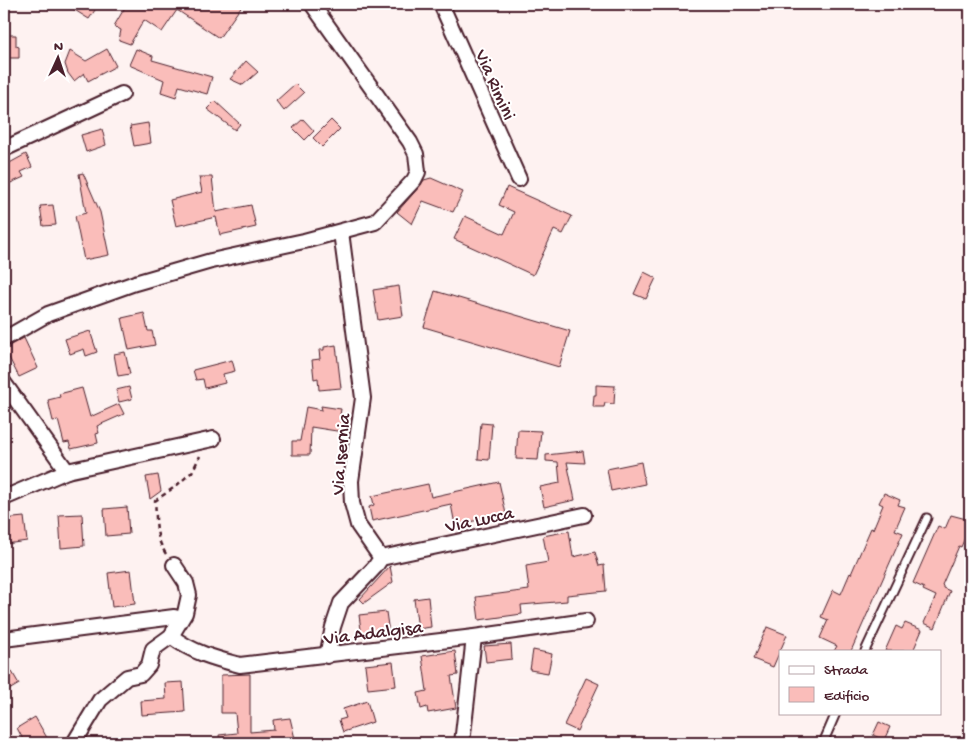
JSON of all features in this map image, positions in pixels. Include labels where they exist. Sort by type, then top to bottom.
[{"type":"street","points":[[4,339],[48,314],[135,283],[211,261],[304,241],[375,222],[400,196],[414,180],[418,172],[416,154],[410,142],[312,4]]},
{"type":"street","name":"Via Rimini","points":[[441,4],[519,179]]},
{"type":"street","points":[[4,149],[122,94]]},
{"type":"street","name":"Via Isernia","points":[[341,232],[363,398],[351,481],[352,503],[358,525],[381,558]]},
{"type":"street","points":[[4,383],[67,471]]},
{"type":"street","points":[[4,498],[67,471],[213,439]]},
{"type":"street","name":"Via Lucca","points":[[381,558],[584,515]]},
{"type":"street","points":[[328,656],[333,627],[341,603],[376,567],[381,558]]},
{"type":"street","points":[[74,743],[100,700],[127,677],[141,674],[149,665],[153,649],[171,636],[185,613],[190,595],[186,583],[174,565]]},
{"type":"street","points":[[4,639],[174,617],[181,619]]},
{"type":"street","name":"Via Adalgisa","points":[[171,636],[178,642],[211,658],[240,665],[474,638],[586,621]]},
{"type":"street","points":[[462,743],[474,638]]},
{"type":"lane","points":[[866,650],[927,518]]},
{"type":"lane","points":[[823,743],[836,714]]},
{"type":"path","points":[[174,565],[161,547],[157,534],[156,501],[192,472],[204,449],[213,439]]},
{"type":"building","points":[[65,4],[99,4],[89,19]]},
{"type":"building","points":[[127,4],[243,4],[219,38],[177,10],[162,32],[144,20],[130,44],[119,40],[121,30],[114,26]]},
{"type":"building","points":[[4,35],[16,35],[19,58],[4,58]]},
{"type":"building","points":[[107,49],[116,66],[88,81],[84,73],[74,81],[68,73],[65,64],[70,51],[86,61]]},
{"type":"building","points":[[136,49],[153,56],[152,60],[212,77],[207,94],[179,86],[176,97],[161,92],[164,80],[129,65]]},
{"type":"building","points":[[246,61],[258,72],[243,85],[230,79]]},
{"type":"building","points":[[295,84],[304,93],[284,111],[276,101]]},
{"type":"building","points":[[215,101],[240,124],[235,130],[207,109]]},
{"type":"building","points":[[303,119],[314,131],[305,140],[293,128]]},
{"type":"building","points":[[331,120],[340,129],[322,147],[313,138]]},
{"type":"building","points":[[148,123],[151,143],[134,146],[130,126]]},
{"type":"building","points":[[102,129],[106,145],[86,152],[81,135]]},
{"type":"building","points":[[26,154],[32,167],[21,172],[24,177],[4,186],[4,166]]},
{"type":"building","points":[[83,173],[100,212],[109,255],[84,260],[75,216],[86,213],[79,174]]},
{"type":"building","points":[[199,177],[212,177],[216,212],[251,205],[256,227],[220,235],[216,217],[176,226],[170,200],[202,192]]},
{"type":"building","points":[[431,178],[463,192],[453,212],[423,201],[412,224],[397,212],[424,180]]},
{"type":"building","points":[[507,187],[572,216],[563,234],[554,230],[533,275],[454,239],[465,216],[504,234],[514,212],[499,205]]},
{"type":"building","points":[[53,205],[56,225],[43,226],[40,206]]},
{"type":"building","points":[[644,272],[656,278],[646,299],[634,294]]},
{"type":"building","points":[[399,286],[403,316],[378,320],[373,290]]},
{"type":"building","points":[[435,291],[570,331],[559,367],[424,327]]},
{"type":"building","points":[[144,313],[148,331],[152,331],[155,345],[129,350],[122,318]]},
{"type":"building","points":[[90,331],[97,352],[86,356],[84,349],[70,354],[65,339]]},
{"type":"building","points":[[24,338],[38,368],[19,377],[4,348]]},
{"type":"building","points":[[336,345],[341,388],[319,390],[318,378],[314,379],[312,360],[320,359],[319,350]]},
{"type":"building","points":[[125,352],[130,374],[118,376],[114,354]]},
{"type":"building","points":[[232,360],[235,371],[223,374],[225,383],[205,388],[203,379],[196,380],[193,370]]},
{"type":"building","points":[[596,385],[615,386],[614,404],[605,403],[604,407],[593,407]]},
{"type":"building","points":[[129,387],[132,399],[119,402],[116,390]]},
{"type":"building","points":[[82,388],[90,417],[119,404],[124,414],[97,426],[99,433],[96,434],[98,443],[71,449],[69,442],[64,443],[58,420],[53,421],[48,400],[60,397],[59,394]]},
{"type":"building","points":[[321,406],[341,409],[340,415],[346,417],[343,432],[311,427],[310,455],[292,455],[292,441],[300,441],[306,407],[322,410]]},
{"type":"building","points":[[481,423],[492,424],[489,460],[478,459]]},
{"type":"building","points":[[518,430],[541,431],[538,460],[516,459]]},
{"type":"building","points":[[583,451],[585,463],[567,462],[575,500],[544,507],[540,487],[560,483],[558,462],[546,461],[546,455]]},
{"type":"building","points":[[641,462],[645,484],[611,491],[607,469]]},
{"type":"building","points":[[158,475],[161,491],[150,499],[146,477]]},
{"type":"building","points":[[499,482],[506,514],[455,525],[451,504],[372,521],[369,507],[374,505],[372,496],[428,484],[431,497]]},
{"type":"building","points":[[884,493],[900,500],[898,505],[905,507],[895,530],[903,533],[851,650],[835,650],[837,646],[820,638],[828,620],[821,617],[833,590],[841,594],[871,528],[873,529],[883,505],[879,503]]},
{"type":"building","points":[[127,507],[129,534],[106,536],[104,509]]},
{"type":"building","points":[[82,514],[84,546],[61,548],[59,515]]},
{"type":"building","points":[[951,515],[970,520],[970,526],[942,585],[943,588],[950,591],[935,628],[924,623],[936,596],[913,583],[938,526],[945,529]]},
{"type":"building","points":[[24,517],[27,541],[6,544],[4,519]]},
{"type":"building","points":[[569,531],[573,557],[595,552],[599,566],[604,565],[606,591],[567,595],[567,601],[521,605],[522,614],[479,620],[476,597],[529,590],[526,566],[548,562],[543,536]]},
{"type":"building","points":[[390,566],[393,582],[364,603],[360,599]]},
{"type":"building","points":[[131,570],[135,604],[112,607],[108,573]]},
{"type":"building","points":[[428,597],[431,627],[418,629],[414,599]]},
{"type":"building","points":[[386,612],[389,633],[362,637],[359,615]]},
{"type":"building","points":[[905,623],[922,630],[913,650],[885,650],[896,626],[902,629]]},
{"type":"building","points":[[767,627],[787,635],[773,667],[753,659]]},
{"type":"building","points":[[511,644],[512,659],[486,662],[484,646]]},
{"type":"building","points":[[533,650],[552,654],[548,673],[530,670]]},
{"type":"building","points":[[455,651],[458,675],[451,676],[456,708],[428,713],[427,707],[421,709],[418,693],[427,691],[422,656]]},
{"type":"building","points":[[4,658],[19,684],[4,693]]},
{"type":"building","points":[[393,662],[396,686],[368,689],[365,665]]},
{"type":"building","points":[[250,674],[250,732],[274,730],[273,720],[290,718],[296,743],[220,743],[219,735],[237,733],[235,713],[221,713],[221,675]]},
{"type":"building","points":[[586,678],[599,684],[577,731],[564,725]]},
{"type":"building","points":[[183,682],[185,712],[142,715],[141,701],[166,699],[165,683]]},
{"type":"building","points":[[367,701],[373,722],[343,732],[339,720],[346,718],[343,709]]},
{"type":"building","points":[[35,717],[50,743],[25,743],[17,728]]},
{"type":"building","points":[[879,722],[890,727],[884,740],[873,735]]}]
